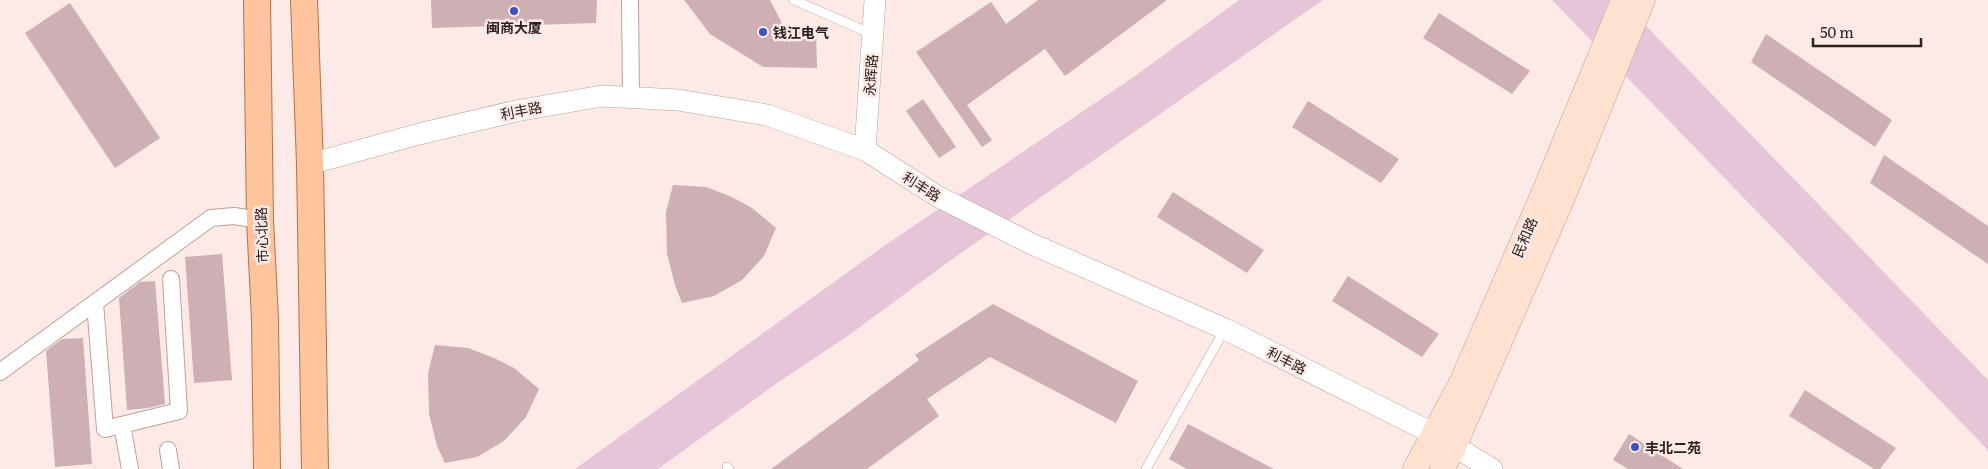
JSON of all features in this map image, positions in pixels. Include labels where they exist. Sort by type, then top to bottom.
[{"type":"main road","name":"市心北路","points":[[257,0],[260,220],[265,319],[267,469]]},
{"type":"main road","points":[[304,0],[310,164],[315,469]]},
{"type":"main road","name":"民和路","points":[[1442,469],[1454,447],[1562,200],[1608,85],[1636,0]]},
{"type":"main road","name":"民和路","points":[[1415,469],[1461,384],[1543,194],[1636,0]]},
{"type":"street","points":[[630,0],[631,98]]},
{"type":"street","name":"永辉路","points":[[865,150],[875,0]]},
{"type":"street","name":"利丰路","points":[[310,164],[516,110],[602,96],[678,100],[767,115],[865,150],[937,196],[1032,244],[1224,329],[1434,434],[1492,469]]},
{"type":"street","points":[[0,372],[211,218],[234,216],[260,220]]},
{"type":"street","points":[[94,303],[105,429],[178,410],[171,279]]},
{"type":"street","points":[[122,425],[130,469]]},
{"type":"street","points":[[168,450],[171,469]]},
{"type":"lane","points":[[794,0],[873,35]]},
{"type":"lane","points":[[1146,469],[1224,329]]},
{"type":"shaded area","points":[[1239,0],[1323,0],[951,260],[849,335],[777,383],[658,469],[575,469],[884,246],[1135,76]]},
{"type":"shaded area","points":[[1552,0],[1621,0],[1988,380],[1988,450]]},
{"type":"building","name":"闽商大厦","points":[[431,0],[597,0],[596,23],[432,28]]},
{"type":"building","name":"钱江电气","points":[[684,0],[770,0],[783,25],[816,29],[817,68],[763,67],[710,34]]},
{"type":"building","points":[[1038,0],[1167,0],[1065,76],[1045,49],[967,105],[992,140],[982,147],[916,52],[991,2],[1006,24]]},
{"type":"building","points":[[70,3],[160,138],[115,168],[25,33]]},
{"type":"building","points":[[1439,13],[1530,71],[1512,94],[1423,38]]},
{"type":"building","points":[[1766,34],[1892,120],[1875,147],[1751,62]]},
{"type":"building","points":[[923,99],[956,147],[939,158],[906,111]]},
{"type":"building","points":[[1308,101],[1399,159],[1381,183],[1292,127]]},
{"type":"building","points":[[1884,155],[1988,226],[1988,264],[1870,183]]},
{"type":"building","points":[[673,185],[706,187],[732,197],[752,208],[776,228],[764,256],[742,280],[714,296],[682,303],[667,254],[666,212]]},
{"type":"building","points":[[1173,192],[1264,250],[1247,273],[1157,217]]},
{"type":"building","points":[[222,254],[232,380],[194,383],[185,257]]},
{"type":"building","points":[[1348,276],[1439,334],[1422,357],[1332,301]]},
{"type":"building","points":[[155,281],[165,404],[127,410],[119,298],[140,282]]},
{"type":"building","points":[[993,304],[1138,381],[1116,423],[990,357],[927,399],[939,416],[867,469],[771,469],[919,360],[915,355]]},
{"type":"building","points":[[83,338],[92,464],[55,467],[46,351],[62,339]]},
{"type":"building","points":[[435,345],[468,348],[494,358],[514,368],[539,389],[526,417],[504,441],[477,457],[445,463],[437,446],[429,414],[428,373]]},
{"type":"building","points":[[1805,390],[1896,448],[1880,469],[1874,469],[1789,416]]},
{"type":"building","points":[[1188,424],[1274,469],[1187,469],[1169,459]]},
{"type":"building","name":"丰北二苑","points":[[1629,434],[1683,469],[1628,469],[1613,460]]},
{"type":"place","name":"闽商大厦","points":[[514,11]]},
{"type":"place","name":"钱江电气","points":[[763,32]]},
{"type":"place","name":"丰北二苑","points":[[1635,447]]}]
